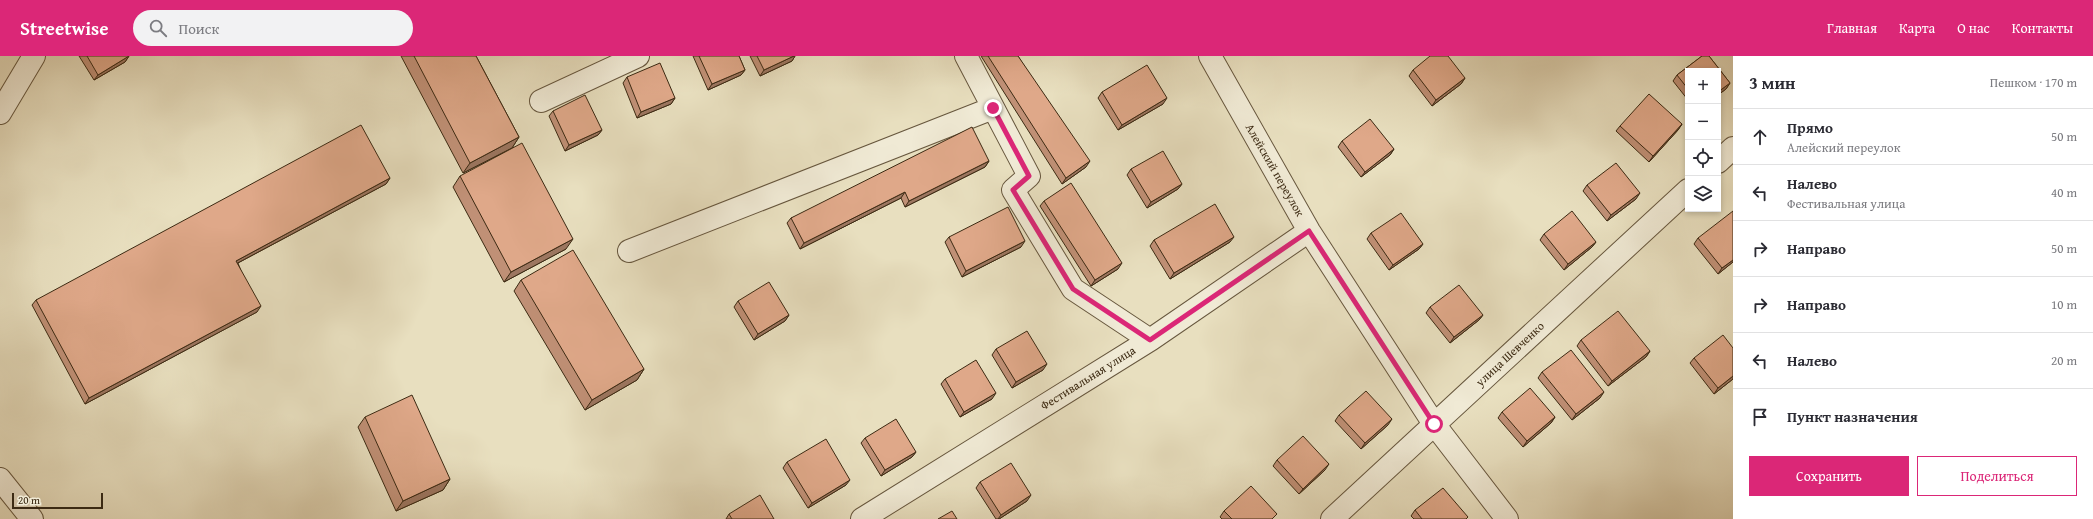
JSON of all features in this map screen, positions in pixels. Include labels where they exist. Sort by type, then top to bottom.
[{"type":"street","points":[[0,113],[34,56]]},
{"type":"street","points":[[541,101],[638,56]]},
{"type":"street","points":[[966,56],[1029,176],[1013,190],[1073,289],[1150,340]]},
{"type":"street","name":"Алейский переулок","points":[[1210,56],[1309,231],[1434,424],[1507,519]]},
{"type":"street","points":[[629,251],[993,108]]},
{"type":"street","points":[[1721,159],[1733,148]]},
{"type":"street","name":"улица Шевченко","points":[[1332,519],[1685,193]]},
{"type":"street","name":"Фестивальная улица","points":[[862,519],[1150,340],[1309,231]]},
{"type":"street","points":[[0,479],[32,519]]},
{"type":"building","points":[[87,56],[129,56],[98,75]]},
{"type":"building","points":[[414,56],[476,56],[519,137],[470,163]]},
{"type":"building","points":[[699,56],[739,56],[745,70],[712,84]]},
{"type":"building","points":[[757,56],[794,56],[764,70]]},
{"type":"building","points":[[988,56],[1018,56],[1090,161],[1066,178]]},
{"type":"building","points":[[1430,56],[1448,56],[1465,78],[1436,100],[1413,70]]},
{"type":"building","points":[[1702,56],[1709,56],[1718,68],[1686,68]]},
{"type":"building","points":[[660,63],[675,98],[641,112],[627,77]]},
{"type":"building","points":[[1147,65],[1167,98],[1122,125],[1102,92]]},
{"type":"building","points":[[1685,69],[1685,85],[1677,75]]},
{"type":"building","points":[[1721,71],[1730,83],[1721,90]]},
{"type":"building","points":[[1649,94],[1682,124],[1653,156],[1620,126]]},
{"type":"building","points":[[585,95],[602,130],[569,145],[553,111]]},
{"type":"building","points":[[1370,119],[1394,149],[1365,172],[1342,141]]},
{"type":"building","points":[[361,125],[390,178],[236,261],[261,306],[89,398],[36,300]]},
{"type":"building","points":[[972,127],[989,161],[909,201],[905,192],[804,243],[791,218]]},
{"type":"building","points":[[522,143],[573,239],[511,272],[460,176]]},
{"type":"building","points":[[1163,151],[1182,184],[1151,202],[1131,169]]},
{"type":"building","points":[[1616,163],[1640,193],[1611,215],[1587,185]]},
{"type":"building","points":[[1071,183],[1122,263],[1095,280],[1044,201]]},
{"type":"building","points":[[1215,204],[1234,237],[1174,273],[1154,240]]},
{"type":"building","points":[[1008,207],[1025,241],[966,271],[949,237]]},
{"type":"building","points":[[1572,211],[1596,242],[1568,264],[1544,234]]},
{"type":"building","points":[[1733,211],[1733,260],[1722,268],[1698,238]]},
{"type":"building","points":[[1401,213],[1423,244],[1393,265],[1371,233]]},
{"type":"building","points":[[573,250],[644,369],[592,400],[521,280]]},
{"type":"building","points":[[769,282],[789,315],[758,334],[738,301]]},
{"type":"building","points":[[1459,285],[1483,315],[1454,337],[1430,307]]},
{"type":"building","points":[[1618,311],[1650,351],[1612,381],[1581,340]]},
{"type":"building","points":[[1027,331],[1047,364],[1016,382],[996,349]]},
{"type":"building","points":[[1723,335],[1733,348],[1733,376],[1718,388],[1694,358]]},
{"type":"building","points":[[1571,350],[1604,392],[1576,414],[1542,372]]},
{"type":"building","points":[[976,360],[996,393],[964,412],[945,379]]},
{"type":"building","points":[[1530,388],[1555,417],[1527,441],[1502,412]]},
{"type":"building","points":[[1366,391],[1392,419],[1365,443],[1339,415]]},
{"type":"building","points":[[412,395],[450,479],[403,501],[365,417]]},
{"type":"building","points":[[896,419],[916,452],[885,470],[865,438]]},
{"type":"building","points":[[1303,436],[1329,464],[1303,489],[1277,460]]},
{"type":"building","points":[[826,439],[850,480],[812,503],[787,462]]},
{"type":"building","points":[[1011,463],[1031,495],[1001,515],[980,482]]},
{"type":"building","points":[[1251,486],[1277,514],[1272,519],[1232,519],[1224,511]]},
{"type":"building","points":[[1443,488],[1468,517],[1466,519],[1422,519],[1415,510]]},
{"type":"building","points":[[760,495],[774,519],[732,519],[729,514]]},
{"type":"building","points":[[952,511],[957,519],[938,519]]},
{"type":"route","points":[[993,108],[1029,176],[1013,190],[1073,289],[1150,340],[1309,231],[1434,424]]}]
